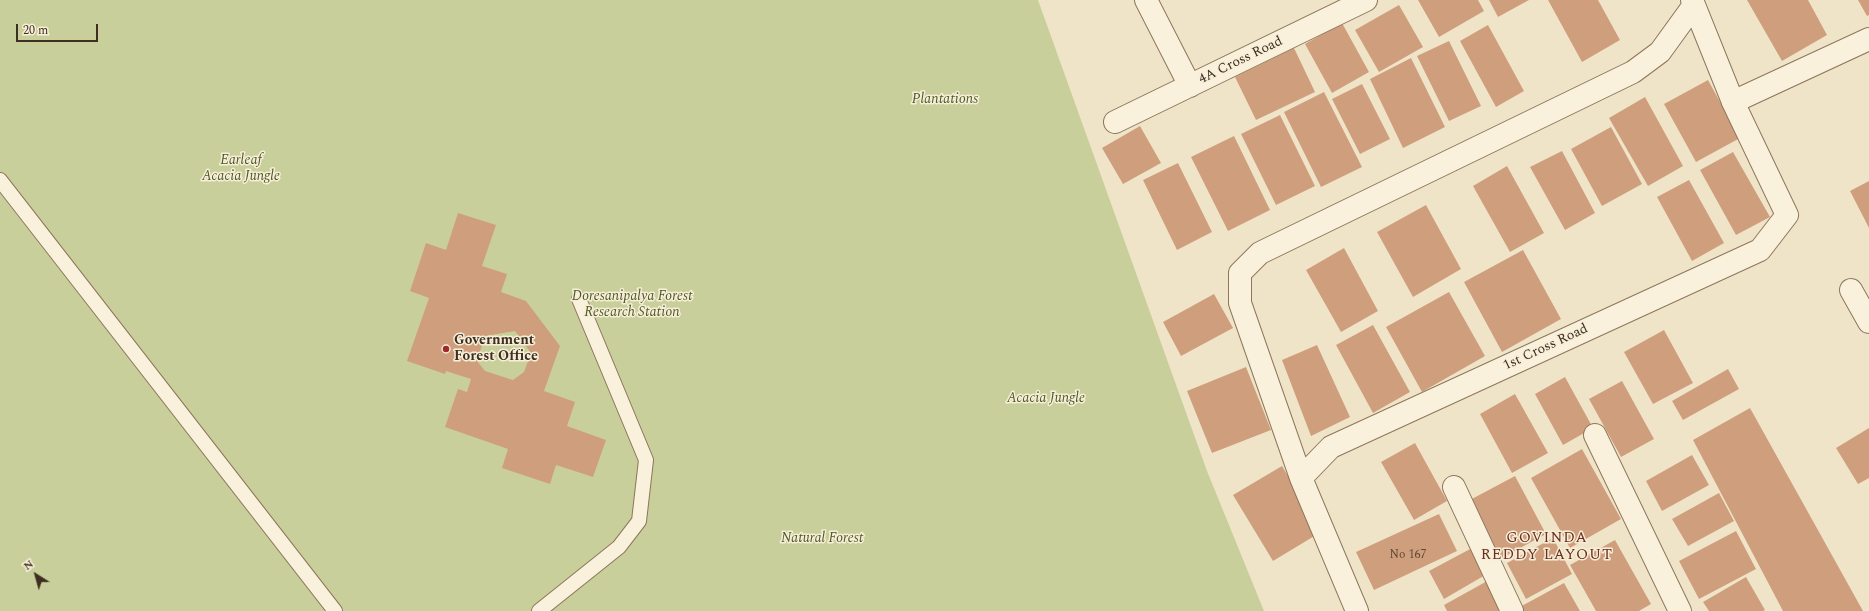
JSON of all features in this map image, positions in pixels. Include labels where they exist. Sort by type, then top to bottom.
[{"type":"street","points":[[1146,0],[1190,86]]},
{"type":"street","name":"4A Cross Road","points":[[1115,122],[1366,0]]},
{"type":"street","points":[[1693,2],[1733,102],[1869,39]]},
{"type":"street","points":[[1357,611],[1301,478],[1240,303],[1240,272],[1260,253],[1632,72],[1660,52],[1693,2]]},
{"type":"street","name":"1st Cross Road","points":[[1301,478],[1331,447],[1760,250],[1787,215],[1733,102]]},
{"type":"street","points":[[1851,290],[1869,322]]},
{"type":"street","points":[[1595,435],[1676,610]]},
{"type":"street","points":[[1454,488],[1512,611]]},
{"type":"lane","points":[[0,180],[335,611]]},
{"type":"lane","points":[[539,611],[619,547],[638,521],[646,460],[579,299]]},
{"type":"green space","name":"Doresanipalya Forest Research Station","points":[[0,0],[1038,0],[1207,471],[1264,611],[0,611]]},
{"type":"building","points":[[1418,0],[1478,0],[1484,11],[1439,37]]},
{"type":"building","points":[[1489,0],[1529,0],[1498,17]]},
{"type":"building","points":[[1548,0],[1598,0],[1620,40],[1582,62]]},
{"type":"building","points":[[1747,0],[1808,0],[1827,35],[1782,61]]},
{"type":"building","points":[[1858,0],[1869,0],[1869,15],[1867,16]]},
{"type":"building","points":[[1399,5],[1423,47],[1379,72],[1355,30]]},
{"type":"building","points":[[1342,23],[1369,72],[1332,93],[1305,44]]},
{"type":"building","points":[[1488,25],[1524,91],[1496,107],[1460,41]]},
{"type":"building","points":[[1449,41],[1481,106],[1449,121],[1417,56]]},
{"type":"building","points":[[1294,48],[1315,92],[1256,120],[1235,77]]},
{"type":"building","points":[[1411,58],[1445,127],[1403,148],[1370,79]]},
{"type":"building","points":[[1708,80],[1740,138],[1696,162],[1664,104]]},
{"type":"building","points":[[1362,84],[1390,139],[1360,154],[1332,99]]},
{"type":"building","points":[[1324,92],[1362,167],[1321,187],[1284,112]]},
{"type":"building","points":[[1645,97],[1683,166],[1648,186],[1609,118]]},
{"type":"building","points":[[1280,115],[1315,186],[1276,205],[1241,134]]},
{"type":"building","points":[[1140,126],[1161,163],[1123,184],[1102,148]]},
{"type":"building","points":[[1611,127],[1642,184],[1602,206],[1571,149]]},
{"type":"building","points":[[1234,136],[1270,210],[1228,231],[1191,157]]},
{"type":"building","points":[[1562,151],[1595,213],[1565,230],[1530,167]]},
{"type":"building","points":[[1733,152],[1770,217],[1736,235],[1700,170]]},
{"type":"building","points":[[1178,163],[1212,232],[1177,250],[1143,180]]},
{"type":"building","points":[[1507,166],[1544,233],[1510,252],[1473,186]]},
{"type":"building","points":[[1689,180],[1724,243],[1692,261],[1657,197]]},
{"type":"building","points":[[1869,181],[1869,228],[1850,191]]},
{"type":"building","points":[[1426,205],[1461,269],[1413,297],[1377,232]]},
{"type":"building","name":"Government Forest Office","points":[[458,213],[496,225],[482,266],[507,274],[501,292],[526,301],[560,346],[544,391],[575,402],[567,426],[606,440],[593,477],[556,465],[550,484],[502,468],[508,449],[445,427],[458,389],[467,392],[471,379],[446,371],[445,374],[407,361],[429,298],[410,291],[426,243],[446,250]],"holes":[[[515,331],[531,353],[524,372],[513,380],[485,371],[477,361],[485,336]]]},
{"type":"building","points":[[1344,248],[1378,311],[1341,332],[1306,270]]},
{"type":"building","points":[[1523,250],[1561,319],[1502,352],[1464,282]]},
{"type":"building","points":[[1449,292],[1485,356],[1422,392],[1386,327]]},
{"type":"building","points":[[1214,294],[1233,328],[1181,356],[1163,322]]},
{"type":"building","points":[[1373,325],[1410,392],[1373,413],[1336,345]]},
{"type":"building","points":[[1664,330],[1693,383],[1653,404],[1624,352]]},
{"type":"building","points":[[1317,345],[1350,417],[1311,436],[1282,360]]},
{"type":"building","points":[[1246,367],[1271,430],[1212,453],[1187,391]]},
{"type":"building","points":[[1728,369],[1739,389],[1683,420],[1672,401]]},
{"type":"building","points":[[1565,377],[1593,428],[1563,445],[1535,394]]},
{"type":"building","points":[[1622,381],[1654,439],[1621,457],[1589,399]]},
{"type":"building","points":[[1515,394],[1548,453],[1512,473],[1480,414]]},
{"type":"building","points":[[1750,408],[1863,611],[1783,611],[1693,440]]},
{"type":"building","points":[[1869,428],[1869,478],[1858,484],[1836,448]]},
{"type":"building","points":[[1415,443],[1447,501],[1414,520],[1381,462]]},
{"type":"building","points":[[1582,449],[1621,519],[1570,548],[1531,478]]},
{"type":"building","points":[[1692,455],[1709,485],[1662,511],[1646,481]]},
{"type":"building","points":[[1282,466],[1321,532],[1273,561],[1233,495]]},
{"type":"building","points":[[1515,476],[1546,534],[1498,560],[1468,501]]},
{"type":"building","points":[[1719,493],[1734,521],[1688,546],[1672,519]]},
{"type":"building","points":[[1439,514],[1457,551],[1374,590],[1356,552]]},
{"type":"building","points":[[1736,531],[1756,569],[1699,599],[1679,561]]},
{"type":"building","points":[[1553,538],[1572,574],[1526,599],[1507,563]]},
{"type":"building","points":[[1615,540],[1651,604],[1639,611],[1596,611],[1570,565]]},
{"type":"building","points":[[1472,548],[1487,574],[1444,599],[1429,571]]},
{"type":"building","points":[[1746,577],[1765,610],[1709,611],[1703,602]]},
{"type":"building","points":[[1489,580],[1504,607],[1498,611],[1447,611],[1444,605]]},
{"type":"building","points":[[1564,583],[1580,611],[1520,611],[1518,608]]},
{"type":"place","name":"Government Forest Office","points":[[446,349]]},
{"type":"district","name":"GOVINDA REDDY LAYOUT","points":[[1547,548]]},
{"type":"park label","name":"Plantations","points":[[945,100]]},
{"type":"park label","name":"Earleaf Acacia Jungle","points":[[241,170]]},
{"type":"park label","name":"Acacia Jungle","points":[[1046,399]]},
{"type":"park label","name":"Natural Forest","points":[[822,539]]}]
